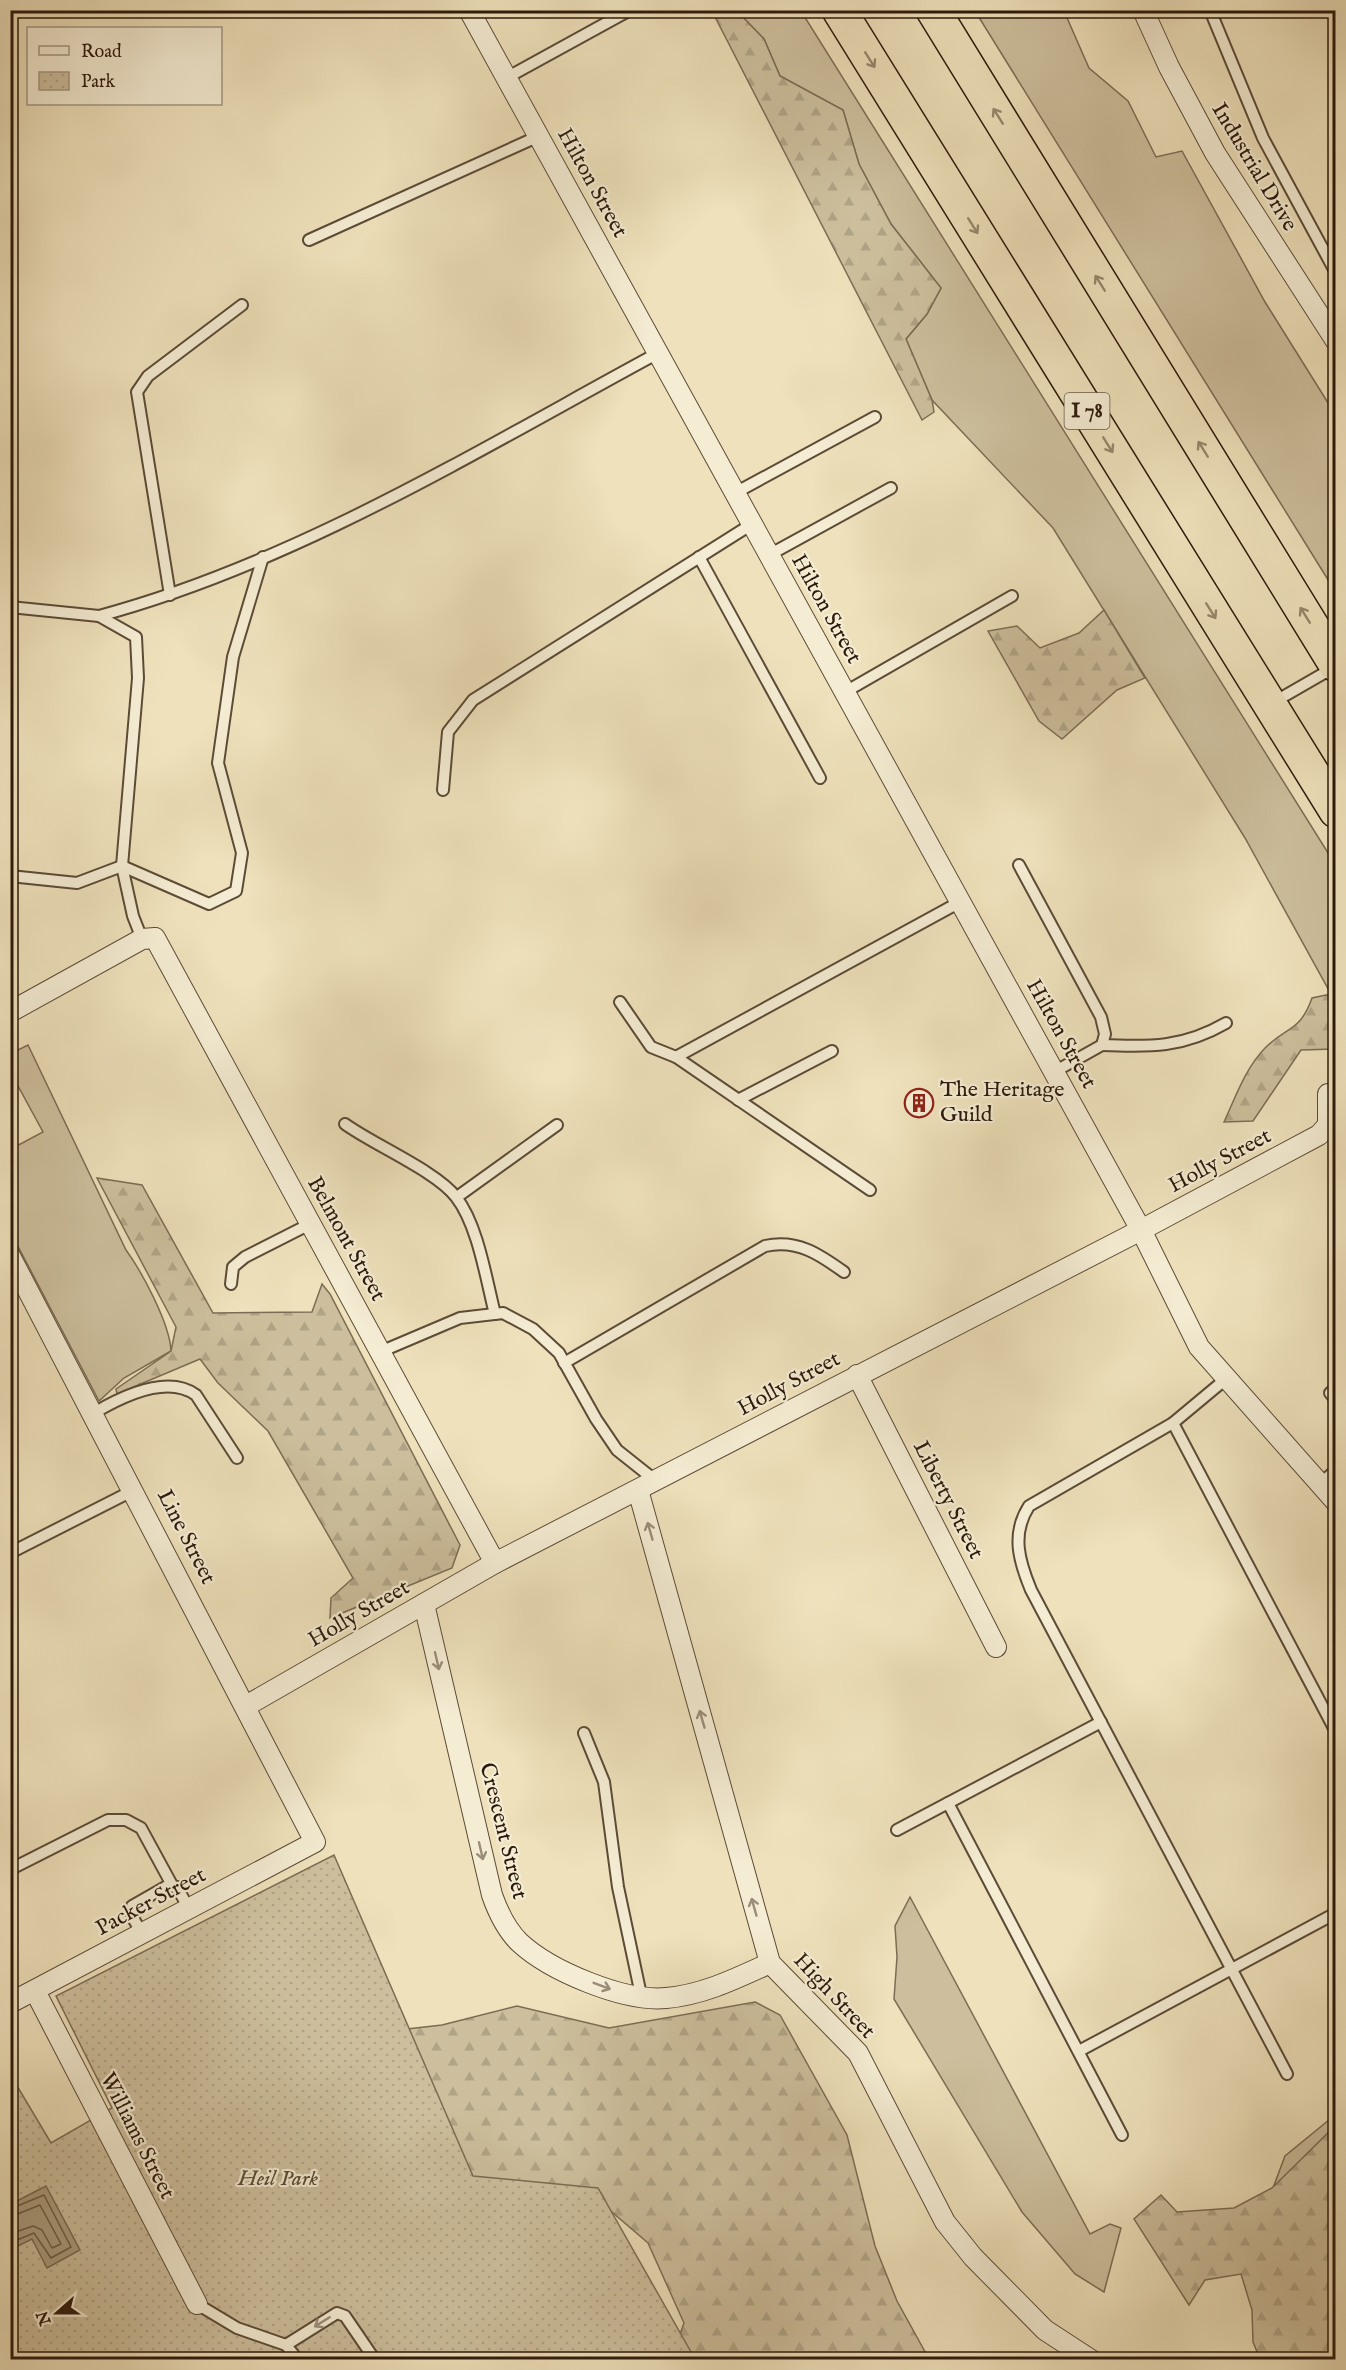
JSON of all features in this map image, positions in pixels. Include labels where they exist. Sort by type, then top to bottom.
[{"type":"highway","name":"I 78","points":[[839,10],[1335,811]]},
{"type":"highway","points":[[933,10],[1335,665]]},
{"type":"street","name":"Hilton Street","points":[[469,10],[1141,1230],[1199,1347],[1335,1502]]},
{"type":"street","name":"Industrial Drive","points":[[1143,10],[1169,67],[1215,153],[1335,341]]},
{"type":"street","points":[[10,1012],[149,938]]},
{"type":"street","name":"Belmont Street","points":[[149,938],[310,1224],[495,1563]]},
{"type":"street","name":"Holly Street","points":[[246,1706],[495,1563],[1141,1230],[1319,1135],[1328,1125],[1328,1094]]},
{"type":"street","name":"Line Street","points":[[10,1256],[94,1413],[315,1842]]},
{"type":"street","name":"Liberty Street","points":[[857,1375],[996,1647]]},
{"type":"street","name":"High Street","points":[[638,1490],[770,1963],[858,2053],[945,2222],[973,2257],[1045,2330],[1091,2360]]},
{"type":"street","name":"Crescent Street","points":[[424,1604],[492,1895],[501,1917],[519,1942],[559,1970],[620,1992],[665,1998],[714,1988],[770,1963]]},
{"type":"street","name":"Packer Street","points":[[10,2003],[315,1842]]},
{"type":"street","name":"Williams Street","points":[[35,1991],[198,2304]]},
{"type":"lane","points":[[506,78],[630,10]]},
{"type":"lane","points":[[1210,10],[1263,138],[1335,273]]},
{"type":"lane","points":[[309,240],[538,136]]},
{"type":"lane","points":[[170,595],[137,392],[148,376],[242,305]]},
{"type":"lane","points":[[10,607],[99,616],[170,595],[356,515],[658,353]]},
{"type":"lane","points":[[735,493],[875,417]]},
{"type":"lane","points":[[769,555],[891,488]]},
{"type":"lane","points":[[443,790],[448,732],[473,700],[752,524]]},
{"type":"lane","points":[[10,876],[77,883],[122,866],[209,904],[236,891],[242,853],[218,763],[233,657],[263,556]]},
{"type":"lane","points":[[699,557],[820,778]]},
{"type":"lane","points":[[845,692],[1012,596]]},
{"type":"lane","points":[[99,616],[136,638],[138,678],[122,866],[133,916],[149,938]]},
{"type":"lane","points":[[1269,705],[1335,665]]},
{"type":"lane","points":[[1019,865],[1101,1017],[1105,1034],[1102,1045]]},
{"type":"lane","points":[[676,1057],[960,902]]},
{"type":"lane","points":[[620,1002],[651,1047],[676,1057],[870,1190]]},
{"type":"lane","points":[[1054,1072],[1102,1045],[1160,1047],[1189,1041],[1226,1023]]},
{"type":"lane","points":[[738,1100],[832,1051]]},
{"type":"lane","points":[[345,1124],[442,1184],[457,1197],[472,1229],[495,1314]]},
{"type":"lane","points":[[457,1197],[557,1125]]},
{"type":"lane","points":[[231,1284],[233,1267],[245,1257],[310,1224]]},
{"type":"lane","points":[[564,1363],[765,1246],[782,1242],[813,1250],[844,1272]]},
{"type":"lane","points":[[380,1352],[460,1318],[503,1313],[533,1329],[559,1353],[596,1419],[617,1450],[656,1481]]},
{"type":"lane","points":[[1227,1378],[1173,1423],[1029,1506],[1021,1518],[1018,1536],[1019,1562],[1031,1590],[1287,2074]]},
{"type":"lane","points":[[94,1413],[109,1404],[159,1387],[186,1388],[196,1395],[237,1458]]},
{"type":"lane","points":[[1335,1388],[1330,1393],[1335,1400]]},
{"type":"lane","points":[[1173,1423],[1335,1731]]},
{"type":"lane","points":[[1320,1484],[1335,1470]]},
{"type":"lane","points":[[10,1553],[134,1490]]},
{"type":"lane","points":[[897,1830],[1101,1722]]},
{"type":"lane","points":[[584,1733],[604,1782],[618,1887],[641,1995]]},
{"type":"lane","points":[[948,1803],[1122,2135]]},
{"type":"lane","points":[[15,1867],[108,1820],[126,1820],[141,1827],[172,1884],[177,1887],[189,1909]]},
{"type":"lane","points":[[142,1934],[132,1916],[132,1906],[172,1884]]},
{"type":"lane","points":[[1079,2050],[1335,1913]]},
{"type":"lane","points":[[198,2304],[237,2328],[286,2345],[298,2360]]},
{"type":"lane","points":[[286,2345],[337,2313],[345,2316],[375,2360]]},
{"type":"green space","points":[[712,11],[737,11],[764,39],[780,76],[843,110],[859,164],[891,224],[941,288],[927,314],[906,339],[932,400],[934,412],[922,420]]},
{"type":"green space","points":[[737,11],[801,11],[1335,864],[1335,995],[1331,994],[1245,838],[1053,528],[932,400],[906,339],[927,314],[941,288],[891,224],[859,164],[843,110],[780,76],[764,39]]},
{"type":"green space","points":[[975,11],[1064,11],[1089,68],[1128,101],[1156,157],[1182,151],[1265,302],[1335,414],[1335,591]]},
{"type":"green space","points":[[1104,610],[1145,678],[1117,690],[1062,739],[1039,721],[988,631],[1017,626],[1040,648],[1079,633]]},
{"type":"green space","points":[[1335,995],[1335,1049],[1301,1050],[1253,1121],[1224,1122],[1242,1083],[1258,1056],[1273,1041],[1298,1023],[1312,998]]},
{"type":"green space","points":[[28,1045],[126,1250],[140,1271],[161,1313],[169,1340],[171,1351],[124,1378],[99,1401],[11,1233],[11,1149],[43,1132],[11,1073],[10,1054]]},
{"type":"green space","points":[[97,1178],[142,1185],[213,1313],[312,1312],[322,1284],[330,1294],[460,1545],[452,1568],[330,1618],[331,1598],[353,1578],[268,1431],[218,1383],[200,1359],[117,1394],[116,1389],[171,1351],[176,1327]]},
{"type":"green space","name":"Heil Park","points":[[334,1855],[473,2176],[598,2188],[695,2359],[11,2359],[10,2074],[51,2143],[112,2108],[56,1996]]},
{"type":"green space","points":[[910,1897],[1090,2234],[1110,2224],[1121,2228],[1104,2292],[1075,2274],[1022,2212],[894,1999],[897,1957],[895,1926]]},
{"type":"green space","points":[[755,2002],[780,2015],[847,2135],[875,2246],[897,2301],[929,2359],[671,2359],[684,2323],[648,2243],[592,2195],[458,2177],[390,2031],[442,2025],[517,2006],[609,2028]]},
{"type":"green space","points":[[1335,2115],[1335,2126],[1273,2188],[1285,2156]]},
{"type":"green space","points":[[1335,2126],[1335,2359],[1260,2359],[1253,2342],[1252,2310],[1241,2274],[1205,2280],[1189,2305],[1134,2219],[1161,2195],[1177,2212],[1234,2208],[1272,2188]]},
{"type":"water","points":[[46,2186],[80,2250],[47,2268],[32,2239],[10,2250],[11,2204]]},
{"type":"place","name":"The Heritage Guild","points":[[919,1103]]}]
